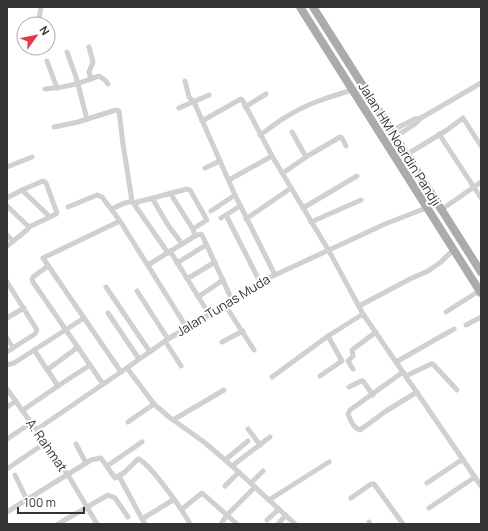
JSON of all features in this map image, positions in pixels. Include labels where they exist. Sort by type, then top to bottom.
[{"type":"main road","name":"Jalan HM Noerdin Pandji","points":[[300,7],[480,292]]},
{"type":"main road","name":"Jalan HM Noerdin Pandji","points":[[313,7],[481,272]]},
{"type":"street","points":[[89,47],[92,62],[89,72],[91,79]]},
{"type":"street","points":[[67,52],[87,119]]},
{"type":"street","points":[[47,61],[57,88]]},
{"type":"street","points":[[45,89],[78,85],[101,76],[108,84]]},
{"type":"street","points":[[185,81],[189,97],[194,102],[246,219],[274,274]]},
{"type":"street","points":[[393,134],[415,119],[421,118],[481,83]]},
{"type":"street","points":[[260,135],[286,117],[312,104],[352,90]]},
{"type":"street","points":[[245,107],[266,94]]},
{"type":"street","points":[[179,108],[209,95]]},
{"type":"street","points":[[202,121],[240,99],[243,101],[260,135],[328,250],[363,314],[481,486]]},
{"type":"street","points":[[54,127],[116,110],[120,112],[123,144],[133,202],[177,263],[209,314]]},
{"type":"street","points":[[406,155],[463,118],[481,146]]},
{"type":"street","points":[[292,132],[306,157]]},
{"type":"street","points":[[440,134],[481,198]]},
{"type":"street","points":[[283,173],[306,157],[340,137],[346,146]]},
{"type":"street","points":[[229,180],[272,156]]},
{"type":"street","points":[[7,167],[32,157]]},
{"type":"street","points":[[205,168],[220,161]]},
{"type":"street","points":[[303,208],[357,176]]},
{"type":"street","points":[[7,198],[43,181],[45,182],[57,213],[29,227],[7,246]]},
{"type":"street","points":[[441,210],[481,182]]},
{"type":"street","points":[[246,219],[291,188]]},
{"type":"street","points":[[112,209],[122,204],[187,189],[190,190],[207,219],[193,229]]},
{"type":"street","points":[[22,190],[50,217]]},
{"type":"street","points":[[170,193],[193,229],[195,236]]},
{"type":"street","points":[[68,207],[97,195],[102,198],[120,221],[187,328]]},
{"type":"street","points":[[212,211],[235,195]]},
{"type":"street","points":[[152,198],[168,225],[182,244]]},
{"type":"street","points":[[311,222],[361,200]]},
{"type":"street","points":[[7,206],[29,227]]},
{"type":"street","points":[[240,206],[223,217],[260,282]]},
{"type":"street","name":"Jalan Tunas Muda","points":[[36,430],[166,340],[274,274],[385,224],[426,208]]},
{"type":"street","points":[[120,221],[43,258],[121,372]]},
{"type":"street","points":[[148,265],[195,236],[201,234],[232,300]]},
{"type":"street","points":[[7,235],[13,241]]},
{"type":"street","points":[[177,263],[206,244]]},
{"type":"street","points":[[359,306],[428,271],[441,262],[453,250]]},
{"type":"street","points":[[187,279],[215,262]]},
{"type":"street","points":[[48,266],[33,277],[32,280],[103,384]]},
{"type":"street","points":[[198,297],[223,280]]},
{"type":"street","points":[[7,282],[9,288],[24,308],[37,330],[35,334],[7,352]]},
{"type":"street","points":[[106,286],[150,352]]},
{"type":"street","points":[[137,291],[181,366]]},
{"type":"street","points":[[446,312],[480,292]]},
{"type":"street","points":[[225,304],[254,350]]},
{"type":"street","points":[[7,318],[24,308]]},
{"type":"street","points":[[108,313],[139,359]]},
{"type":"street","points":[[272,376],[328,336],[363,314]]},
{"type":"street","points":[[466,325],[481,317]]},
{"type":"street","points":[[7,365],[14,363],[84,318]]},
{"type":"street","points":[[396,362],[454,329]]},
{"type":"street","points":[[222,342],[243,331]]},
{"type":"street","points":[[353,369],[348,361],[354,356],[352,350],[376,332]]},
{"type":"street","points":[[320,376],[342,361],[328,336]]},
{"type":"street","points":[[7,338],[13,348]]},
{"type":"street","points":[[47,370],[78,347]]},
{"type":"street","points":[[34,350],[58,386]]},
{"type":"street","points":[[23,410],[90,364]]},
{"type":"street","points":[[416,392],[386,410],[368,425],[358,430],[350,420],[348,414],[350,410],[405,374],[431,364],[433,364],[457,390]]},
{"type":"street","points":[[127,368],[154,404],[173,420],[204,442],[295,524]]},
{"type":"street","points":[[349,387],[361,381],[373,395]]},
{"type":"street","name":"A. Rahmat","points":[[7,389],[68,475],[96,524]]},
{"type":"street","points":[[173,420],[224,390]]},
{"type":"street","points":[[7,407],[16,401]]},
{"type":"street","points":[[128,422],[154,404]]},
{"type":"street","points":[[7,439],[31,423]]},
{"type":"street","points":[[248,429],[260,445]]},
{"type":"street","points":[[232,466],[270,437]]},
{"type":"street","points":[[225,460],[248,441]]},
{"type":"street","points":[[107,466],[142,442]]},
{"type":"street","points":[[7,469],[45,443]]},
{"type":"street","points":[[76,444],[86,463]]},
{"type":"street","points":[[7,512],[86,463],[101,458],[116,478],[136,460],[142,460],[173,500],[182,509],[190,524]]},
{"type":"street","points":[[427,483],[463,459]]},
{"type":"street","points":[[268,500],[329,462]]},
{"type":"street","points":[[251,483],[263,470]]},
{"type":"street","points":[[225,486],[239,472]]},
{"type":"street","points":[[16,475],[27,500]]},
{"type":"street","points":[[119,476],[143,522],[173,500]]},
{"type":"street","points":[[429,508],[475,477]]},
{"type":"street","points":[[351,498],[371,484],[374,484],[403,524]]},
{"type":"street","points":[[221,524],[227,515],[255,487]]},
{"type":"street","points":[[182,509],[202,493],[237,524]]},
{"type":"street","points":[[58,524],[108,495],[114,498],[128,517]]},
{"type":"street","points":[[267,520],[279,508]]},
{"type":"street","points":[[278,524],[286,515]]}]
